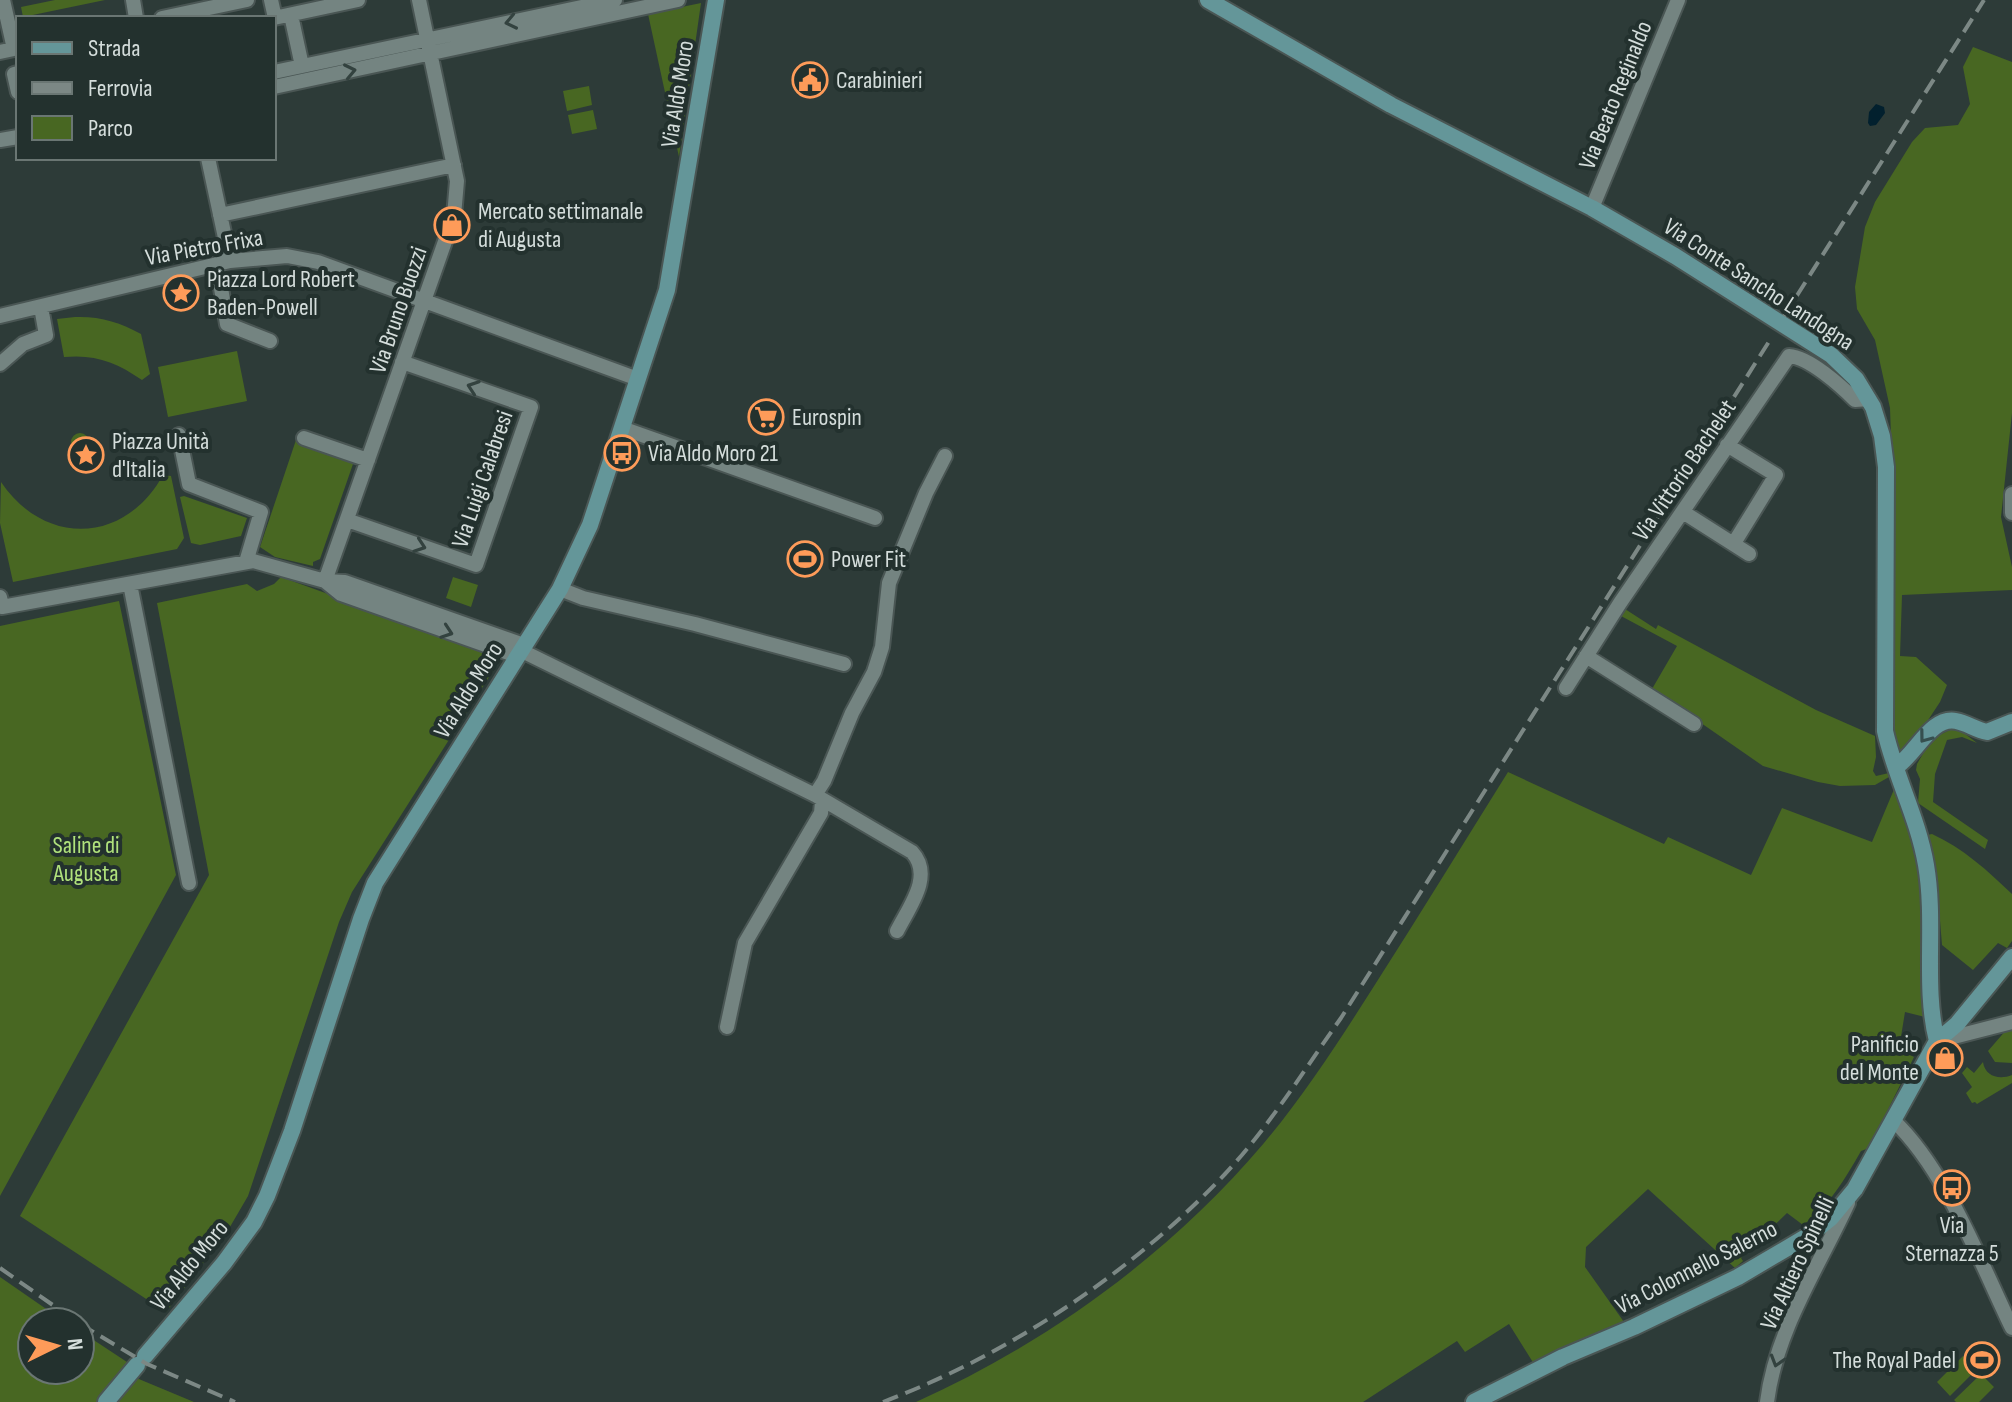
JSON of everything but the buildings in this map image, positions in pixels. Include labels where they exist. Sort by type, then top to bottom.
[{"type":"main road","name":"Via Aldo Moro","points":[[106,1402],[224,1263],[254,1222],[292,1131],[375,883],[560,589],[590,525],[667,290],[716,0]]},
{"type":"main road","name":"Via Conte Sancho Landogna","points":[[1208,0],[1391,105],[1592,208],[1675,256],[1831,355],[1856,379],[1869,399],[1882,436],[1886,467],[1885,731],[1926,864],[1932,924],[1932,1015],[1937,1041]]},
{"type":"main road","points":[[1896,767],[1909,758],[1934,726],[1943,721],[1953,720],[1987,732],[2012,722]]},
{"type":"main road","points":[[1937,1041],[1962,1028],[2012,957]]},
{"type":"main road","name":"Via Colonnello Salerno","points":[[1474,1402],[1563,1357],[1738,1277],[1811,1234],[1831,1218],[1855,1189],[1937,1041]]},
{"type":"street","points":[[3,0],[7,51]]},
{"type":"street","points":[[171,16],[247,0]]},
{"type":"street","points":[[276,18],[358,0]]},
{"type":"street","name":"Via Bruno Buozzi","points":[[325,581],[454,216],[458,196],[419,0]]},
{"type":"street","points":[[276,86],[615,0]]},
{"type":"street","points":[[276,72],[429,47],[678,0]]},
{"type":"street","name":"Via Beato Reginaldo","points":[[1592,208],[1678,0]]},
{"type":"street","points":[[291,15],[302,66]]},
{"type":"street","points":[[208,160],[220,215],[227,324],[270,341]]},
{"type":"street","points":[[220,215],[454,165]]},
{"type":"street","name":"Via Pietro Frixa","points":[[0,316],[223,262],[287,256],[318,262],[638,379]]},
{"type":"street","points":[[0,364],[23,344],[46,335],[41,307]]},
{"type":"street","name":"Via Vittorio Bachelet","points":[[1566,688],[1789,356],[1796,356],[1833,379],[1855,400],[1869,399]]},
{"type":"street","name":"Via Luigi Calabresi","points":[[347,520],[476,565],[531,407],[402,362]]},
{"type":"street","points":[[622,428],[875,518]]},
{"type":"street","points":[[179,435],[189,484],[261,512],[246,562]]},
{"type":"street","points":[[304,438],[368,460]]},
{"type":"street","points":[[1727,445],[1776,475],[1734,543]]},
{"type":"street","points":[[727,1027],[745,943],[821,813],[818,799],[824,781],[852,713],[874,672],[882,647],[889,583],[926,493],[945,456]]},
{"type":"street","points":[[2012,494],[2012,513]]},
{"type":"street","points":[[1683,512],[1749,554]]},
{"type":"street","points":[[1,602],[130,584],[246,562],[270,564],[325,581],[345,582],[520,650],[818,799],[912,852],[919,859],[921,883],[897,931]]},
{"type":"street","points":[[130,584],[189,883]]},
{"type":"street","points":[[560,589],[583,598],[844,664]]},
{"type":"street","points":[[1586,656],[1694,724]]},
{"type":"street","points":[[1962,1028],[2012,1022]]},
{"type":"street","points":[[1893,1120],[1930,1165],[2012,1328]]},
{"type":"street","name":"Via Altiero Spinelli","points":[[1767,1402],[1794,1309],[1855,1189]]},
{"type":"street","points":[[1811,1234],[1829,1244]]},
{"type":"green space","points":[[55,0],[105,0],[28,16],[23,16],[21,7]]},
{"type":"green space","points":[[701,3],[679,157],[648,14]]},
{"type":"green space","points":[[1973,47],[2012,62],[2012,413],[2001,517],[2012,567],[2012,590],[1902,595],[1900,656],[1916,657],[1947,685],[1940,702],[1909,749],[1901,753],[1892,727],[1893,494],[1890,408],[1875,340],[1857,309],[1855,287],[1865,227],[1875,202],[1912,142],[1925,128],[1958,125],[1970,104],[1963,67]]},
{"type":"green space","points":[[589,86],[592,105],[567,111],[563,91]]},
{"type":"green space","points":[[593,110],[597,129],[572,134],[568,115]]},
{"type":"green space","points":[[75,317],[109,321],[141,334],[150,374],[142,380],[105,361],[64,357],[57,319]]},
{"type":"green space","points":[[237,351],[247,401],[168,417],[158,367]]},
{"type":"green space","points":[[80,433],[89,442],[80,451],[71,442]]},
{"type":"green space","points":[[296,440],[353,464],[320,559],[313,562],[313,566],[275,557],[260,547]]},
{"type":"green space","points":[[163,475],[171,476],[184,538],[177,549],[13,582],[0,523],[1,482],[19,503],[40,518],[62,527],[84,529],[107,525],[128,514],[147,498]]},
{"type":"green space","points":[[180,497],[247,518],[241,536],[200,545],[191,543]]},
{"type":"green space","points":[[281,577],[489,652],[496,666],[352,892],[339,922],[248,1196],[227,1232],[166,1312],[20,1216],[209,875],[157,603],[247,584],[257,591],[274,584]]},
{"type":"green space","points":[[453,577],[478,585],[471,607],[446,598]]},
{"type":"green space","name":"Saline di Augusta","points":[[119,601],[176,875],[0,1196],[0,626]]},
{"type":"green space","points":[[1625,609],[1656,629],[1658,625],[1816,710],[1875,736],[1873,771],[1876,776],[1889,773],[1889,777],[1875,785],[1840,786],[1763,766],[1652,689],[1677,646],[1621,616]]},
{"type":"green space","points":[[1950,730],[1960,730],[1977,743],[1962,737],[1947,740],[1935,774],[1933,802],[1988,840],[1985,849],[1918,803],[1920,779],[1917,764],[1932,738]]},
{"type":"green space","points":[[1508,772],[1664,844],[1668,837],[1751,875],[1782,808],[1872,842],[1895,787],[1912,833],[1923,891],[1925,1017],[1905,1012],[1899,1049],[1914,1057],[1869,1148],[1861,1151],[1821,1209],[1803,1225],[1787,1213],[1741,1258],[1743,1261],[1735,1268],[1648,1189],[1586,1247],[1585,1267],[1624,1322],[1534,1364],[1509,1324],[1465,1352],[1457,1341],[1363,1402],[916,1402],[1013,1352],[1105,1292],[1189,1222],[1228,1184],[1264,1143],[1323,1065]]},
{"type":"green space","points":[[1932,834],[1965,853],[2012,894],[2012,941],[2007,948],[1998,943],[1973,970],[1942,945],[1936,872],[1927,835]]},
{"type":"green space","points":[[2007,1029],[2012,1031],[2012,1063],[1995,1062],[1988,1051]]},
{"type":"green space","points":[[1983,1062],[1987,1071],[1994,1076],[2012,1075],[2012,1083],[1977,1104],[1972,1103],[1966,1093],[1972,1087],[1962,1073],[1967,1067],[1974,1073]]},
{"type":"green space","points":[[0,1277],[42,1306],[16,1306],[16,1386],[96,1386],[96,1342],[130,1364],[99,1402],[0,1402]]},
{"type":"green space","points":[[1963,1356],[1977,1369],[1950,1396],[1937,1382]]},
{"type":"green space","points":[[1981,1374],[1994,1387],[1979,1402],[1956,1402],[1954,1400]]},
{"type":"green space","points":[[134,1377],[194,1402],[114,1402]]},
{"type":"water","points":[[1876,104],[1884,107],[1885,113],[1876,125],[1870,126],[1869,112]]},
{"type":"railway","points":[[1784,316],[1984,0]]},
{"type":"railway","points":[[883,1402],[977,1360],[1066,1307],[1150,1245],[1241,1156],[1341,1018],[1770,340]]},
{"type":"railway","points":[[0,1268],[54,1306]]},
{"type":"railway","points":[[96,1334],[147,1364],[235,1402]]},
{"type":"place","name":"Carabinieri","points":[[810,80]]},
{"type":"place","name":"Mercato settimanale di Augusta","points":[[452,225]]},
{"type":"place","name":"Piazza Lord Robert Baden-Powell","points":[[181,293]]},
{"type":"place","name":"Eurospin","points":[[766,417]]},
{"type":"place","name":"Via Aldo Moro 21","points":[[622,453]]},
{"type":"place","name":"Piazza Unità d'Italia","points":[[86,455]]},
{"type":"place","name":"Power Fit","points":[[805,559]]},
{"type":"place","name":"Panificio del Monte","points":[[1945,1058]]},
{"type":"place","name":"Via Sternazza 5","points":[[1952,1188]]},
{"type":"place","name":"The Royal Padel","points":[[1982,1360]]}]
